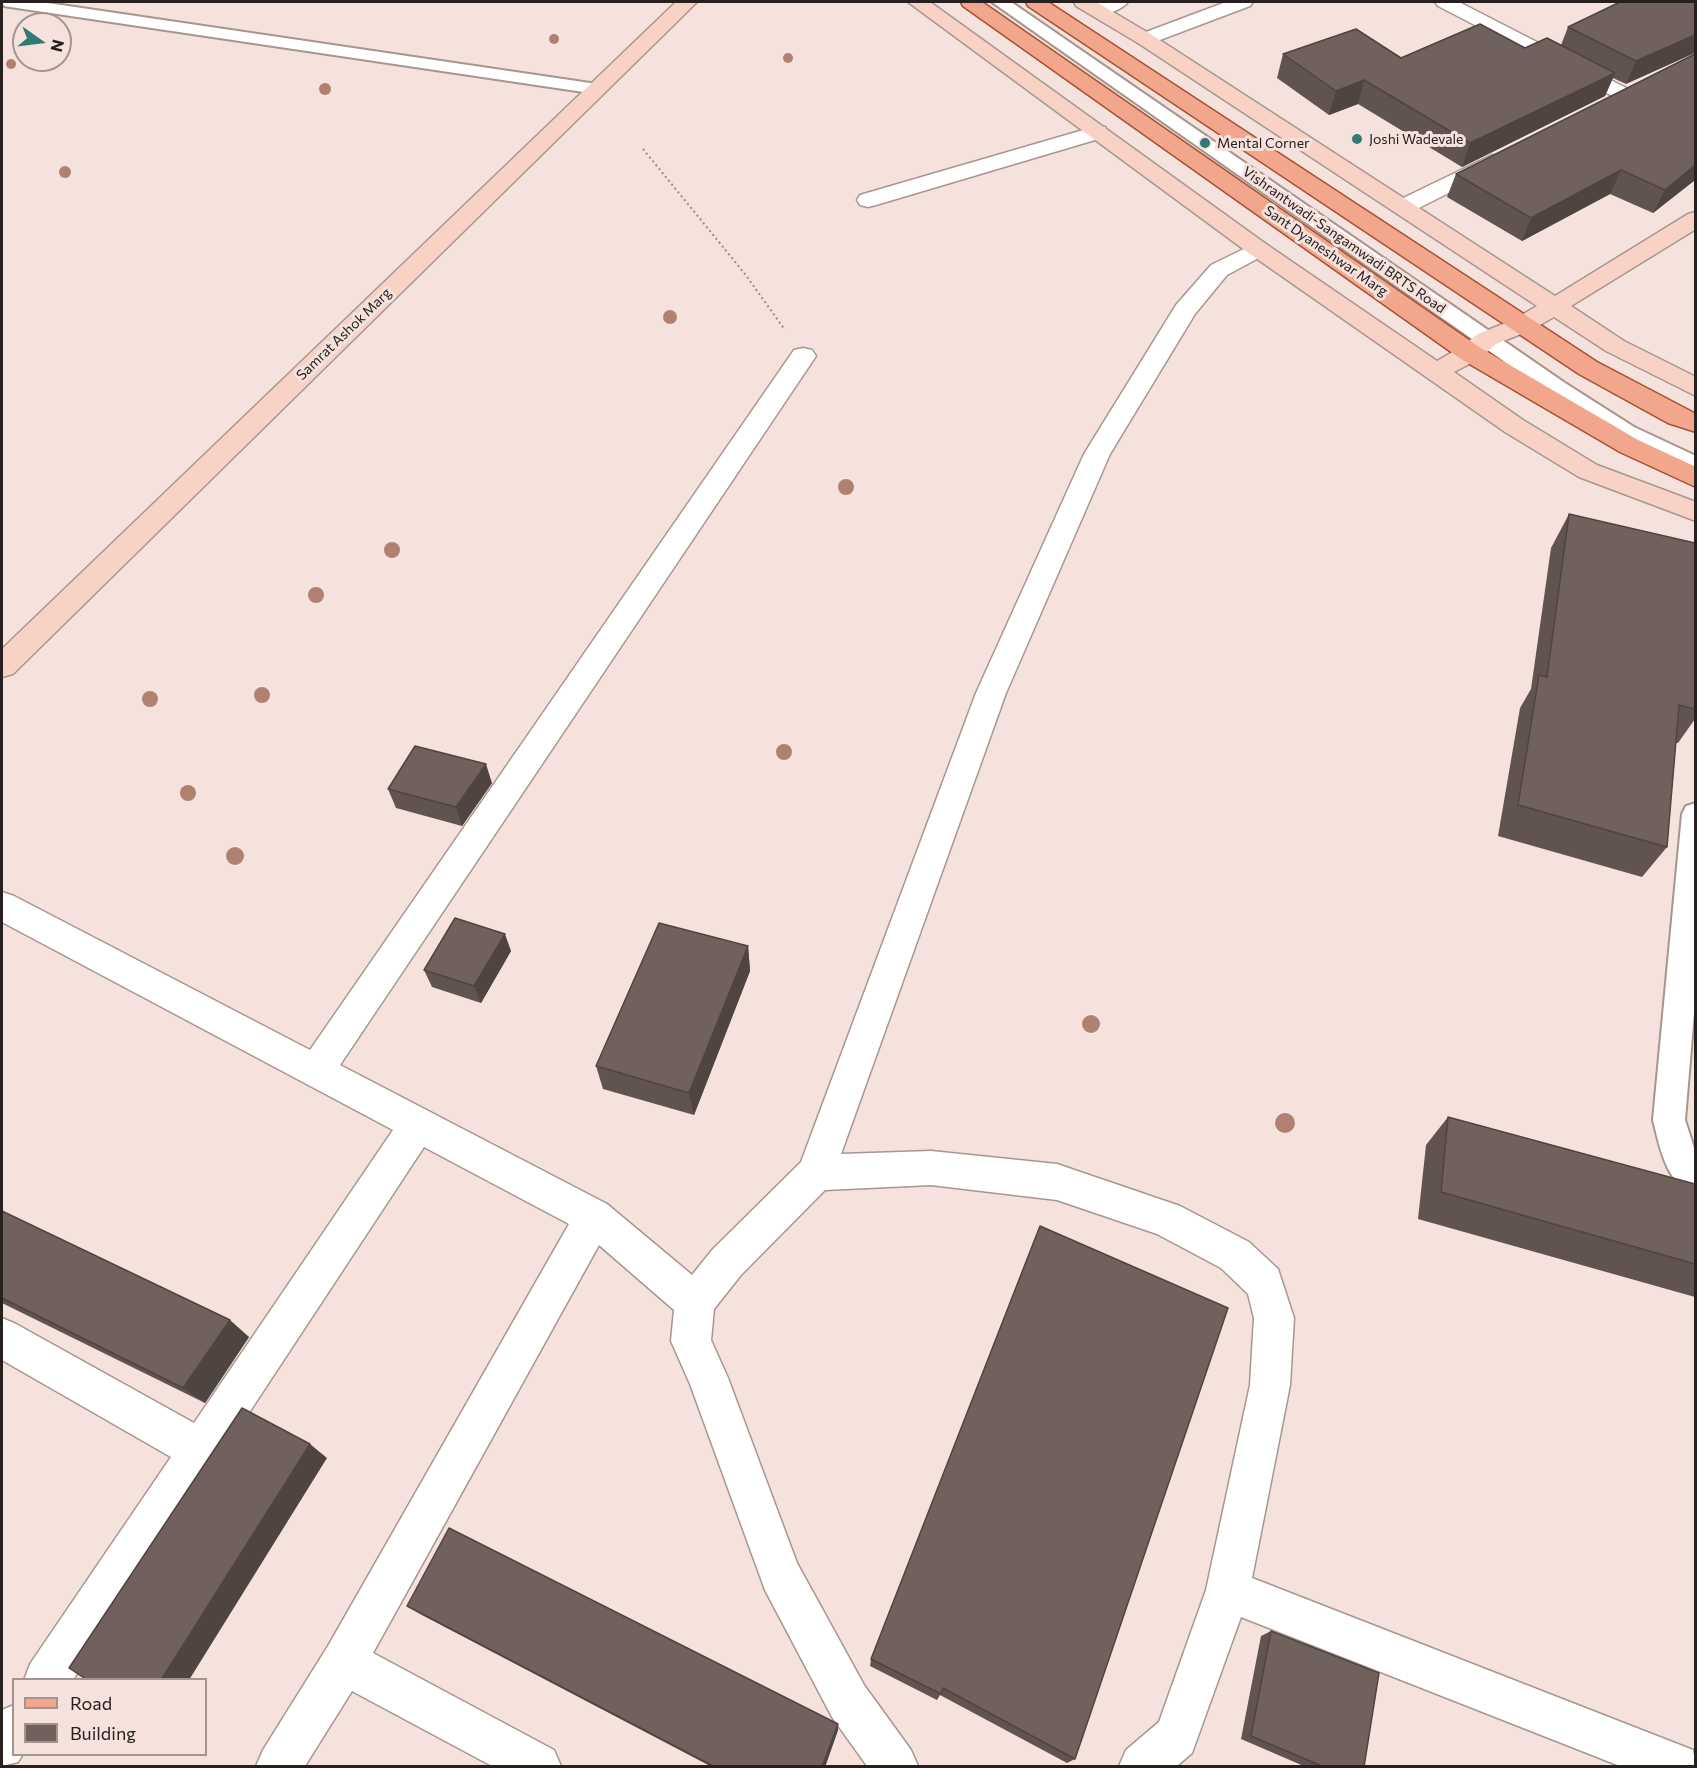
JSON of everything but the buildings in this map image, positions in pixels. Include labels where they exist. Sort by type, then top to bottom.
[{"type":"main road","name":"Sant Dyaneshwar Marg","points":[[970,2],[1629,446],[1695,478]]},
{"type":"main road","points":[[1035,2],[1588,368],[1677,417],[1695,424]]},
{"type":"street","name":"Samrat Ashok Marg","points":[[2,666],[687,2]]},
{"type":"street","points":[[918,2],[1258,249],[1514,426],[1588,471],[1695,512]]},
{"type":"street","points":[[1145,39],[1243,2]]},
{"type":"street","points":[[1445,2],[1626,94]]},
{"type":"street","points":[[1099,4],[1145,39],[1553,308],[1615,346],[1695,387]]},
{"type":"street","points":[[1604,105],[1646,85]]},
{"type":"street","points":[[868,200],[1097,132]]},
{"type":"street","points":[[1403,207],[1509,153]]},
{"type":"street","points":[[1436,371],[1478,346],[1553,308],[1695,219]]},
{"type":"street","points":[[895,1767],[848,1701],[780,1575],[708,1378],[691,1341],[695,1302],[727,1262],[816,1173],[991,693],[1097,454],[1185,309],[1219,270],[1258,249]]},
{"type":"street","points":[[316,1071],[803,356]]},
{"type":"street","points":[[2,906],[594,1217],[695,1302]]},
{"type":"street","points":[[47,1678],[418,1124]]},
{"type":"street","points":[[816,1173],[930,1168],[1057,1182],[1167,1219],[1235,1256],[1264,1283],[1274,1318],[1270,1385],[1228,1590],[1177,1752],[1142,1767]]},
{"type":"street","points":[[279,1767],[344,1662],[594,1217]]},
{"type":"street","points":[[2,1338],[200,1450]]},
{"type":"street","points":[[1228,1590],[1677,1767]]},
{"type":"street","points":[[344,1662],[538,1767]]},
{"type":"street","points":[[2,1746],[12,1731]]},
{"type":"lane","points":[[10,2],[597,89]]},
{"type":"lane","name":"Vishrantwadi-Sangamwadi BRTS Road","points":[[1000,2],[1478,346],[1557,388],[1626,432],[1695,466]]},
{"type":"lane","points":[[1695,814],[1669,1120],[1678,1156],[1695,1180]]},
{"type":"path","points":[[643,149],[745,274],[803,356]]},
{"type":"place","name":"Joshi Wadevale","points":[[1357,139]]},
{"type":"place","name":"Mental Corner","points":[[1205,143]]}]
